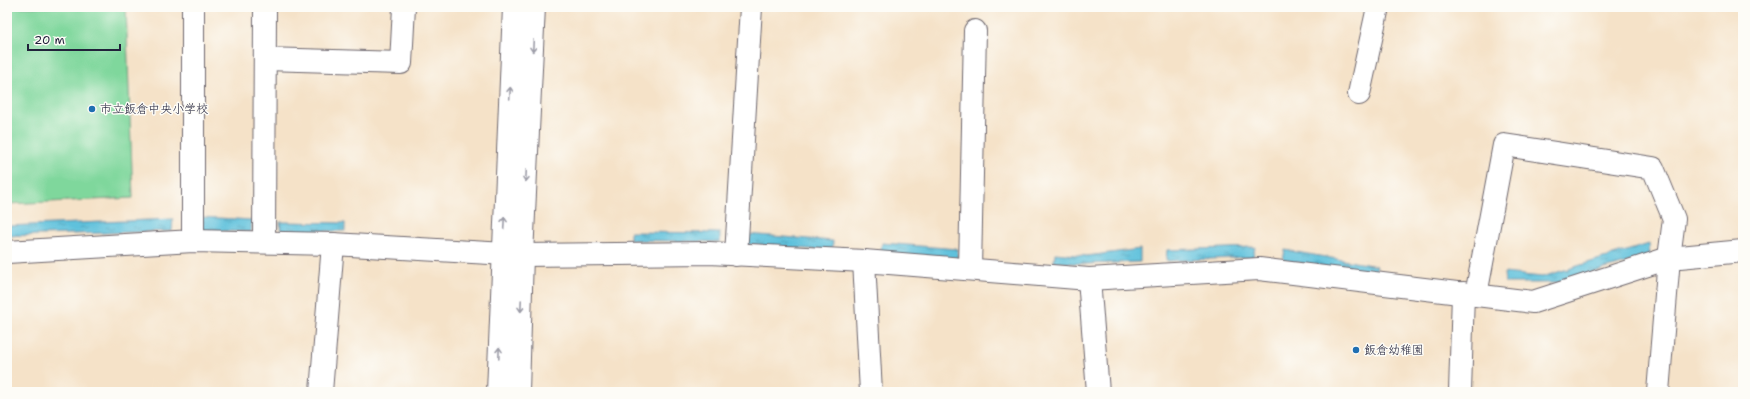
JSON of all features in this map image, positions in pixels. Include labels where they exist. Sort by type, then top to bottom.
[{"type":"street","points":[[193,7],[193,241]]},
{"type":"street","points":[[264,242],[265,7]]},
{"type":"street","points":[[265,59],[401,63],[404,7]]},
{"type":"street","points":[[514,7],[512,254],[518,392]]},
{"type":"street","points":[[498,392],[534,7]]},
{"type":"street","points":[[736,255],[751,7]]},
{"type":"street","points":[[1359,94],[1378,7]]},
{"type":"street","points":[[970,269],[975,31]]},
{"type":"street","points":[[1460,392],[1469,294],[1504,145],[1653,168],[1674,219],[1669,258],[1658,392]]},
{"type":"street","points":[[7,252],[193,241],[333,244],[512,254],[709,253],[864,261],[1089,279],[1259,269],[1533,302],[1669,258],[1743,251]]},
{"type":"street","points":[[321,392],[333,244]]},
{"type":"street","points":[[864,261],[871,392]]},
{"type":"street","points":[[1089,279],[1098,392]]},
{"type":"green space","name":"市立飯倉中央小学校","points":[[7,7],[126,7],[133,198],[7,204]]},
{"type":"water","points":[[201,217],[252,220],[251,232],[200,230]]},
{"type":"water","points":[[173,219],[172,231],[7,236],[7,226]]},
{"type":"water","points":[[280,222],[345,223],[345,231],[281,231]]},
{"type":"water","points":[[630,232],[720,233],[720,242],[630,240]]},
{"type":"water","points":[[747,234],[833,241],[832,251],[747,244]]},
{"type":"water","points":[[882,243],[958,249],[957,261],[880,254]]},
{"type":"water","points":[[1649,244],[1650,256],[1556,283],[1505,283],[1504,273],[1542,277]]},
{"type":"water","points":[[1255,247],[1253,257],[1166,261],[1167,250]]},
{"type":"water","points":[[1140,249],[1140,262],[1086,264],[1054,262],[1055,253],[1087,256]]},
{"type":"water","points":[[1285,250],[1377,266],[1375,275],[1283,260]]},
{"type":"place","name":"市立飯倉中央小学校","points":[[92,109]]},
{"type":"place","name":"飯倉幼稚園","points":[[1356,350]]}]
